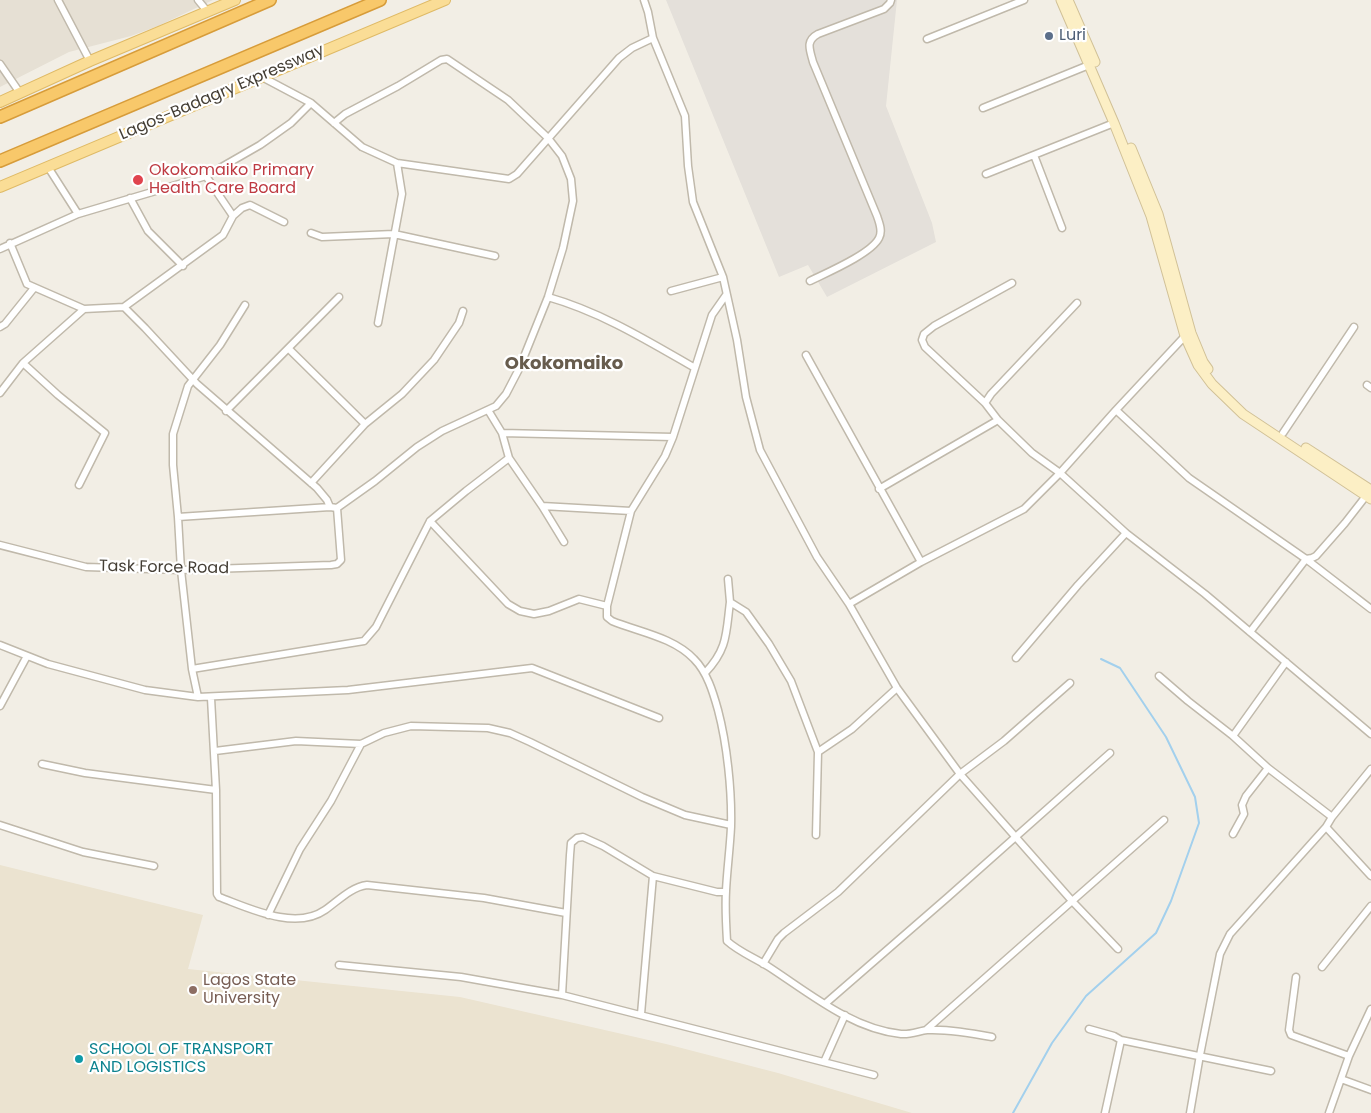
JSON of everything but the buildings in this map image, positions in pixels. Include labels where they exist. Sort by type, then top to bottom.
[{"type":"highway","points":[[0,117],[270,0]]},
{"type":"highway","name":"Lagos-Badagry Expressway","points":[[0,161],[380,0]]},
{"type":"main road","points":[[0,102],[90,61],[235,0]]},
{"type":"main road","name":"Lagos-Badagry Expressway","points":[[0,187],[445,0]]},
{"type":"street","points":[[58,0],[90,61]]},
{"type":"street","points":[[198,0],[208,10]]},
{"type":"street","points":[[644,0],[653,38],[685,116],[688,166],[693,202],[723,276],[737,340],[746,397],[760,450],[817,557],[848,604],[897,688],[960,774],[1073,902],[1118,949]]},
{"type":"street","points":[[810,281],[846,263],[876,243],[880,234],[880,225],[813,62],[809,44],[811,38],[818,34],[884,9],[891,0]]},
{"type":"street","points":[[927,39],[1024,0]]},
{"type":"street","points":[[1061,0],[1090,65],[1151,216],[1185,336],[1198,365],[1212,384],[1243,414],[1369,495]]},
{"type":"street","points":[[1068,0],[1158,214],[1191,333],[1203,362],[1234,401],[1245,410],[1283,433],[1369,495]]},
{"type":"street","points":[[261,76],[311,103],[362,147],[397,163],[509,179],[517,174],[619,58],[632,48],[653,38]]},
{"type":"street","points":[[178,517],[337,508],[417,447],[442,431],[496,406],[512,383],[548,297],[563,248],[573,201],[571,179],[562,156],[548,138],[508,100],[447,59],[441,60],[334,122]]},
{"type":"street","points":[[0,64],[20,94]]},
{"type":"street","points":[[983,108],[1090,65]]},
{"type":"street","points":[[0,249],[78,214],[206,176],[291,123],[311,103]]},
{"type":"street","points":[[986,174],[1114,123]]},
{"type":"street","points":[[1034,155],[1062,228]]},
{"type":"street","points":[[378,323],[402,194],[397,163]]},
{"type":"street","points":[[48,167],[78,214]]},
{"type":"street","points":[[206,176],[233,216]]},
{"type":"street","points":[[130,198],[148,231],[182,266]]},
{"type":"street","points":[[10,243],[27,284],[34,288],[84,309],[124,307],[223,235],[233,216],[242,208],[250,205],[284,222]]},
{"type":"street","points":[[311,233],[322,237],[394,234],[495,256]]},
{"type":"street","points":[[671,291],[723,276]]},
{"type":"street","points":[[1012,283],[934,326],[924,334],[922,340],[925,348],[985,404],[998,420],[1032,453],[1060,473],[1126,533],[1205,594],[1371,734]]},
{"type":"street","points":[[0,327],[5,324],[34,288]]},
{"type":"street","points":[[726,295],[712,315],[673,437],[665,456],[631,512],[607,606],[607,617],[612,621],[664,639],[680,647],[694,659],[705,673],[715,698],[727,758],[731,825],[726,892],[727,941],[736,949],[826,1004],[868,1026],[904,1035],[926,1030],[963,1031],[992,1037]]},
{"type":"street","points":[[226,411],[340,297]]},
{"type":"street","points":[[548,297],[568,302],[626,328],[695,368]]},
{"type":"street","points":[[985,404],[991,394],[1077,303]]},
{"type":"street","points":[[198,697],[192,669],[180,570],[178,517],[173,465],[173,434],[192,379],[220,345],[245,305]]},
{"type":"street","points":[[124,307],[192,379],[226,411],[323,494],[330,507]]},
{"type":"street","points":[[0,393],[23,363],[84,309]]},
{"type":"street","points":[[311,483],[365,424],[402,394],[434,360],[459,323],[463,311]]},
{"type":"street","points":[[1283,433],[1354,326]]},
{"type":"street","points":[[848,604],[921,562],[1024,510],[1185,336]]},
{"type":"street","points":[[289,349],[365,424]]},
{"type":"street","points":[[806,355],[921,562]]},
{"type":"street","points":[[23,363],[58,395],[106,433],[79,485]]},
{"type":"street","points":[[488,410],[502,433],[510,458],[564,542]]},
{"type":"street","points":[[1116,410],[1189,478],[1306,559],[1371,609]]},
{"type":"street","points":[[879,489],[998,420]]},
{"type":"street","points":[[502,433],[673,437]]},
{"type":"street","points":[[192,669],[364,640],[376,627],[430,522],[466,491],[510,458]]},
{"type":"street","points":[[1250,632],[1306,559],[1316,556],[1369,495]]},
{"type":"street","points":[[542,506],[631,512]]},
{"type":"street","name":"Task Force Road","points":[[0,545],[86,567],[180,570],[331,565],[339,562],[341,558],[337,508]]},
{"type":"street","points":[[430,522],[508,604],[520,611],[534,614],[549,611],[579,599],[607,606]]},
{"type":"street","points":[[1016,658],[1126,533]]},
{"type":"street","points":[[705,673],[715,662],[723,646],[730,602],[728,579]]},
{"type":"street","points":[[730,602],[746,612],[769,644],[791,680],[818,752],[816,835]]},
{"type":"street","points":[[0,645],[48,664],[145,690],[210,698],[233,694],[348,690],[532,668],[659,718]]},
{"type":"street","points":[[0,706],[27,656]]},
{"type":"street","points":[[1233,736],[1286,662]]},
{"type":"street","points":[[1159,676],[1233,736],[1268,768],[1332,816]]},
{"type":"street","points":[[763,964],[778,939],[784,933],[838,892],[960,774],[1004,741],[1070,683]]},
{"type":"street","points":[[818,752],[852,729],[897,688]]},
{"type":"street","points":[[210,698],[215,751],[217,894],[221,897],[268,914],[296,919],[309,918],[318,915],[354,889],[367,884],[484,898],[566,913]]},
{"type":"street","points":[[215,751],[296,741],[361,744],[384,733],[411,726],[488,728],[510,733],[642,797],[685,815],[731,825]]},
{"type":"street","points":[[268,914],[300,849],[331,801],[361,744]]},
{"type":"street","points":[[826,1004],[1110,753]]},
{"type":"street","points":[[42,764],[85,774],[216,790]]},
{"type":"street","points":[[1233,834],[1244,814],[1242,805],[1246,796],[1268,768]]},
{"type":"street","points":[[1190,1113],[1220,954],[1230,934],[1326,827],[1332,816],[1371,770]]},
{"type":"street","points":[[926,1030],[1164,820]]},
{"type":"street","points":[[0,824],[83,852],[154,866]]},
{"type":"street","points":[[1326,827],[1371,876]]},
{"type":"street","points":[[562,995],[571,843],[577,838],[583,837],[602,846],[653,876],[726,892]]},
{"type":"street","points":[[641,1014],[653,876]]},
{"type":"street","points":[[1322,967],[1371,906]]},
{"type":"street","points":[[338,965],[461,977],[562,995],[874,1075]]},
{"type":"street","points":[[1296,977],[1289,1030],[1291,1034],[1350,1056]]},
{"type":"street","points":[[1329,1113],[1350,1056],[1371,1009]]},
{"type":"street","points":[[824,1062],[845,1015]]},
{"type":"street","points":[[1089,1029],[1114,1036],[1121,1040],[1271,1071]]},
{"type":"street","points":[[1105,1113],[1121,1040]]},
{"type":"street","points":[[1341,1079],[1371,1090]]},
{"type":"shaded area","points":[[0,0],[213,0],[158,26],[131,36],[69,52],[0,87]]},
{"type":"shaded area","points":[[666,0],[897,0],[886,106],[932,223],[936,242],[827,297],[808,265],[779,277]]},
{"type":"shaded area","name":"Lagos State University","points":[[0,865],[203,915],[188,969],[460,997],[666,1044],[778,1073],[912,1113],[0,1113]]},
{"type":"waterway","points":[[1013,1113],[1052,1043],[1086,996],[1156,933],[1171,901],[1199,823],[1195,797],[1166,737],[1120,668],[1101,659]]},
{"type":"place","name":"Luri","points":[[1049,36]]},
{"type":"place","name":"Okokomaiko Primary Health Care Board","points":[[138,180]]},
{"type":"place","name":"Lagos State University","points":[[193,990]]},
{"type":"place","name":"SCHOOL OF TRANSPORT AND LOGISTICS","points":[[79,1059]]},
{"type":"district","name":"Okokomaiko","points":[[564,364]]}]
